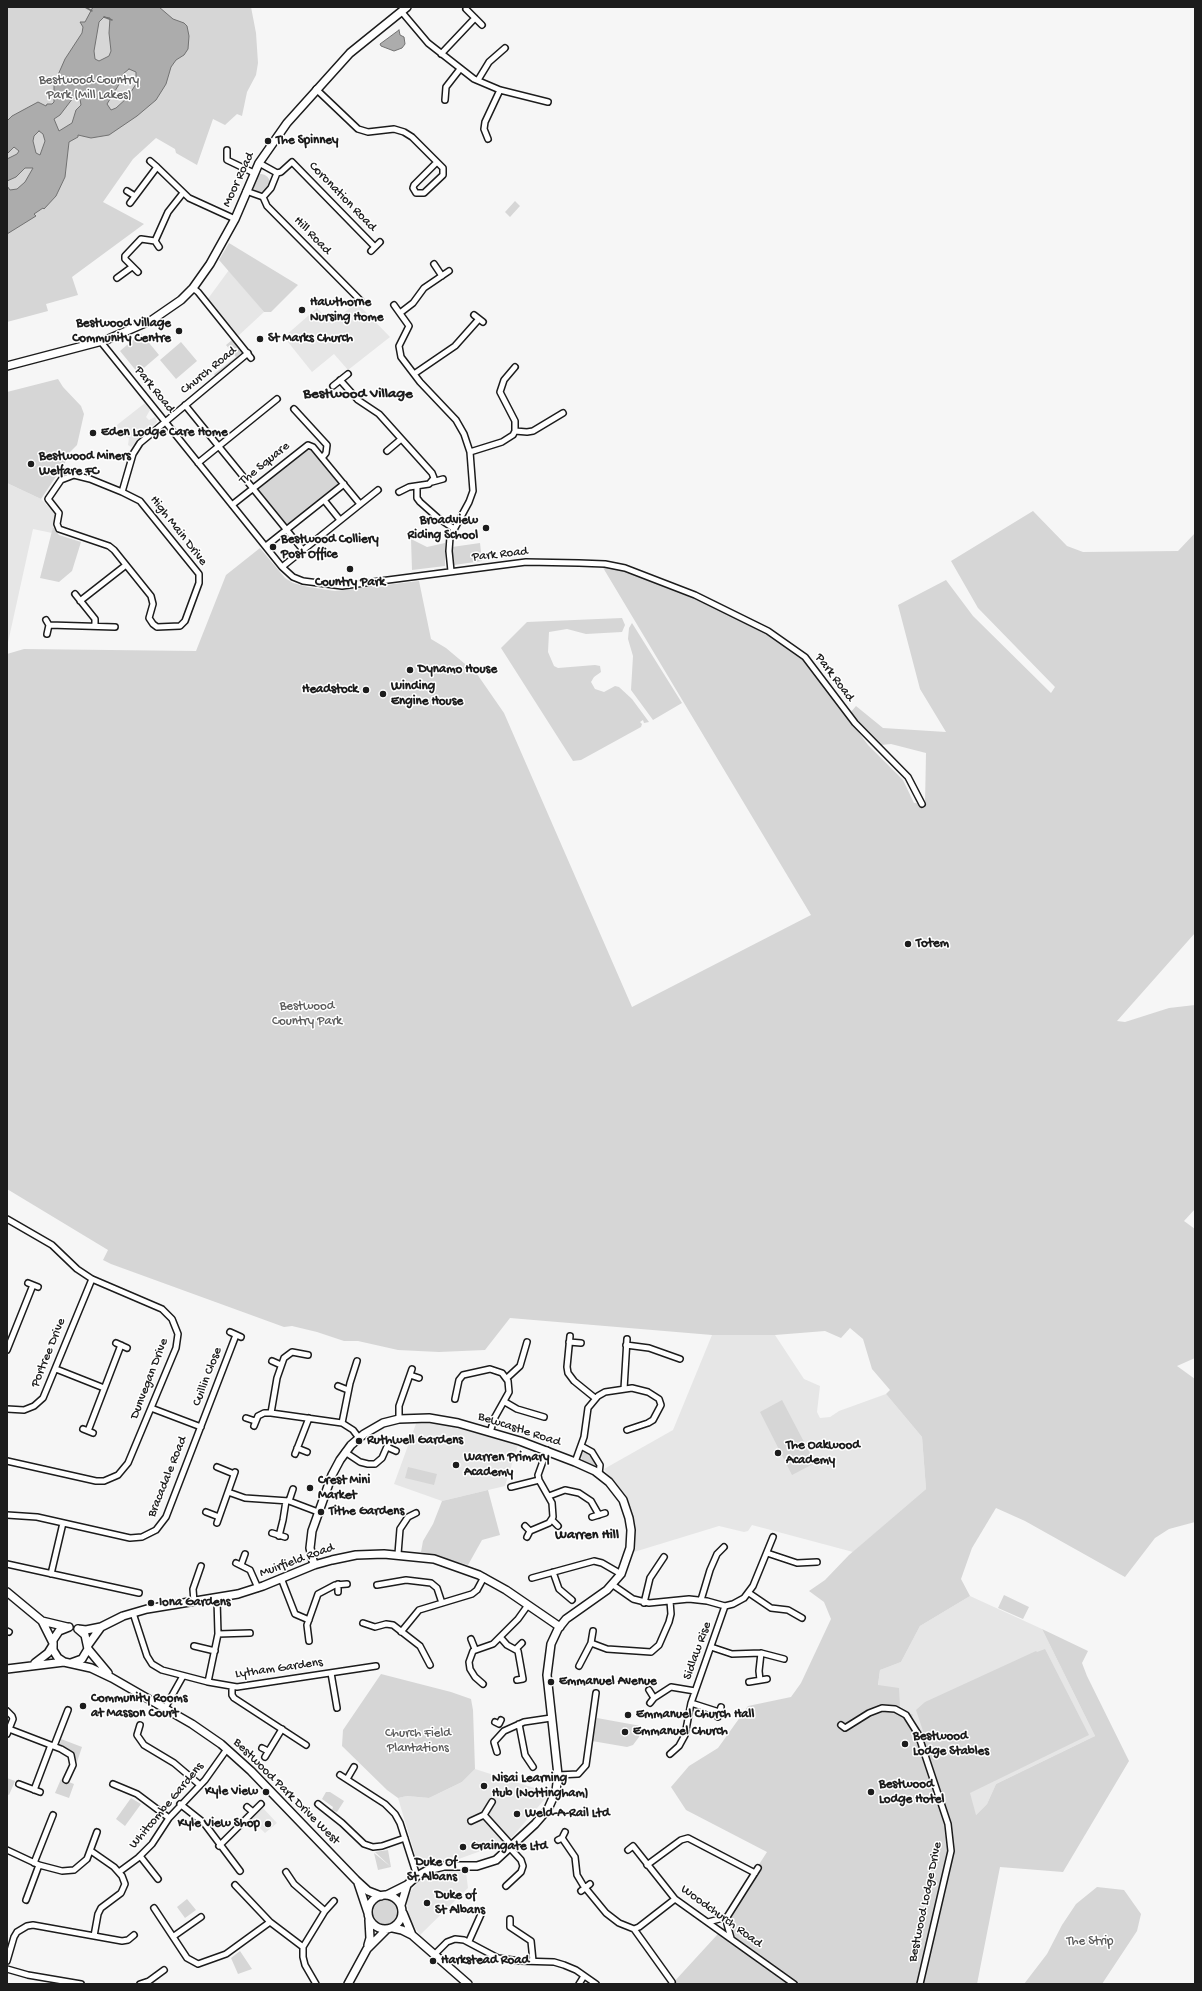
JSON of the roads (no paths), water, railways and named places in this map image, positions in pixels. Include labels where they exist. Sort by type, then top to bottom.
[{"type":"street","points":[[404,9],[428,43],[460,69],[478,80],[500,90],[548,102]]},
{"type":"street","name":"Moor Road","points":[[7,366],[89,346],[128,332],[162,314],[193,288],[210,264],[235,219],[246,190],[259,163],[287,123],[316,89],[361,43],[404,9]]},
{"type":"street","points":[[466,9],[482,25]]},
{"type":"street","points":[[441,54],[475,18]]},
{"type":"street","points":[[478,80],[485,68],[504,48]]},
{"type":"street","points":[[498,54],[502,60]]},
{"type":"street","points":[[445,100],[445,90],[460,69]]},
{"type":"street","points":[[439,88],[445,90]]},
{"type":"street","points":[[316,89],[358,129],[368,132],[394,130],[404,132],[412,137],[437,162],[443,168],[443,175],[424,193],[416,193],[413,188],[414,185],[437,162]]},
{"type":"street","points":[[488,139],[484,129],[492,105],[500,90]]},
{"type":"street","points":[[476,130],[484,129]]},
{"type":"street","points":[[227,150],[227,160],[254,173]]},
{"type":"street","points":[[150,161],[189,198],[235,219]]},
{"type":"street","name":"Coronation Road","points":[[277,173],[281,172],[291,161],[375,247]]},
{"type":"street","points":[[246,190],[263,197],[271,188],[277,173],[259,163]]},
{"type":"street","points":[[130,203],[157,167]]},
{"type":"street","points":[[127,191],[135,196]]},
{"type":"street","points":[[159,247],[156,241],[168,212],[183,193]]},
{"type":"street","name":"Hill Road","points":[[263,197],[267,206],[360,301]]},
{"type":"street","points":[[138,272],[124,259],[125,256],[141,239],[156,241]]},
{"type":"street","name":"Coronation Road","points":[[371,251],[380,242]]},
{"type":"street","points":[[434,264],[442,276]]},
{"type":"street","points":[[117,278],[132,267]]},
{"type":"street","points":[[400,313],[413,303],[424,288],[449,271]]},
{"type":"street","name":"Church Road","points":[[165,421],[250,356],[198,292],[193,288]]},
{"type":"street","points":[[394,305],[409,326],[409,330],[400,341],[398,352],[414,374],[456,420],[464,434],[470,452],[474,484],[472,495],[453,528],[449,544],[451,571]]},
{"type":"street","points":[[414,374],[455,346],[477,317],[484,322]]},
{"type":"street","name":"Park Road","points":[[101,342],[282,567],[293,577],[303,581],[334,586],[526,562],[605,564],[625,568],[695,595],[768,631],[805,657],[855,723],[908,777],[922,804]]},
{"type":"street","points":[[470,452],[509,439],[515,430],[515,421],[500,392],[502,383],[515,367]]},
{"type":"street","points":[[506,368],[511,372]]},
{"type":"street","points":[[332,386],[348,374]]},
{"type":"street","points":[[340,380],[358,400],[377,412],[400,440],[432,473],[434,478],[432,482]]},
{"type":"street","points":[[198,463],[277,399]]},
{"type":"street","points":[[185,405],[303,550]]},
{"type":"street","points":[[294,408],[327,445],[326,453],[322,458]]},
{"type":"street","points":[[300,416],[305,412]]},
{"type":"street","points":[[515,430],[527,432],[533,431],[564,413]]},
{"type":"street","points":[[122,492],[137,446],[165,421]]},
{"type":"street","points":[[387,451],[400,440]]},
{"type":"street","name":"The Square","points":[[232,505],[306,445],[313,447],[360,504]]},
{"type":"street","name":"High Main Drive","points":[[74,475],[90,478],[140,501],[198,574],[199,583],[183,624],[177,627],[157,627],[153,624],[150,618],[153,600],[126,565],[109,546],[59,529],[57,524],[59,513],[48,499],[61,480],[74,475]]},
{"type":"street","points":[[399,492],[405,488],[416,487],[443,479]]},
{"type":"street","points":[[266,546],[344,484]]},
{"type":"street","points":[[416,487],[417,498],[436,521],[453,528]]},
{"type":"street","points":[[282,567],[378,490]]},
{"type":"street","points":[[324,500],[340,520]]},
{"type":"street","points":[[80,601],[126,565]]},
{"type":"street","points":[[75,594],[95,619],[95,626]]},
{"type":"street","points":[[47,634],[48,622],[116,627]]},
{"type":"street","name":"Dunvegan Drive","points":[[7,1219],[52,1245],[77,1269],[92,1279],[158,1307],[169,1315],[175,1324],[178,1334],[176,1348],[128,1463],[122,1471],[112,1478],[96,1481],[7,1462]]},
{"type":"street","name":"Portree Drive","points":[[7,1409],[24,1410],[39,1402],[46,1393],[92,1279]]},
{"type":"street","points":[[7,1350],[30,1284],[38,1287]]},
{"type":"street","name":"Cuillin Close","points":[[201,1427],[239,1336],[230,1332]]},
{"type":"street","points":[[570,1336],[567,1368],[568,1373],[574,1381],[595,1398]]},
{"type":"street","points":[[624,1389],[627,1339]]},
{"type":"street","points":[[569,1342],[581,1344]]},
{"type":"street","points":[[88,1431],[118,1344],[127,1348]]},
{"type":"street","points":[[507,1378],[520,1366],[526,1345],[519,1346]]},
{"type":"street","points":[[626,1345],[649,1348],[680,1359]]},
{"type":"street","points":[[674,1356],[676,1351]]},
{"type":"street","points":[[271,1413],[277,1378],[282,1365],[289,1354],[297,1352],[308,1355]]},
{"type":"street","points":[[300,1359],[302,1353]]},
{"type":"street","points":[[272,1361],[282,1365]]},
{"type":"street","points":[[342,1423],[352,1366],[357,1361]]},
{"type":"street","points":[[56,1369],[104,1388]]},
{"type":"street","points":[[454,1399],[459,1380],[463,1375],[490,1369],[500,1371],[507,1378],[510,1389],[505,1402],[494,1417],[490,1432]]},
{"type":"street","points":[[460,1370],[463,1375]]},
{"type":"street","points":[[399,1419],[399,1406],[411,1372],[419,1378]]},
{"type":"street","points":[[338,1386],[348,1390]]},
{"type":"street","points":[[575,1462],[581,1446],[587,1413],[595,1398],[605,1392],[624,1389],[643,1390],[663,1401],[651,1422],[630,1431]]},
{"type":"street","points":[[450,1391],[456,1393]]},
{"type":"street","points":[[505,1402],[517,1409],[542,1416],[538,1421]]},
{"type":"street","name":"Bracadale Road","points":[[7,1514],[36,1517],[130,1538],[142,1537],[152,1533],[160,1526],[166,1517],[201,1427],[151,1408]]},
{"type":"street","points":[[246,1418],[254,1424],[262,1414],[271,1413],[342,1423],[353,1430],[359,1438]]},
{"type":"street","points":[[295,1454],[309,1418]]},
{"type":"street","name":"Bewcastle Road","points":[[314,1565],[310,1542],[318,1512],[332,1475],[345,1452],[359,1438],[377,1426],[399,1419],[435,1418],[490,1432],[546,1450],[575,1462],[599,1474],[611,1484],[623,1500],[631,1525],[629,1554],[620,1574],[602,1595],[574,1612],[560,1627],[551,1644],[548,1663],[551,1718],[558,1775],[556,1791],[548,1809],[538,1821],[496,1860],[482,1865],[437,1867],[417,1876],[407,1885],[384,1896]]},
{"type":"street","points":[[345,1452],[360,1462],[372,1464],[380,1460],[389,1442]]},
{"type":"street","points":[[581,1446],[592,1452],[600,1465],[599,1474]]},
{"type":"street","points":[[387,1447],[396,1451]]},
{"type":"street","points":[[297,1448],[307,1452]]},
{"type":"street","points":[[546,1450],[539,1469],[539,1480],[549,1496],[554,1510],[552,1520]]},
{"type":"street","points":[[217,1467],[235,1473],[217,1523]]},
{"type":"street","points":[[516,1479],[517,1486]]},
{"type":"street","points":[[511,1488],[539,1480]]},
{"type":"street","points":[[279,1536],[284,1520],[287,1501],[293,1489]]},
{"type":"street","points":[[549,1496],[561,1491],[575,1491],[591,1501],[602,1514],[592,1517]]},
{"type":"street","points":[[228,1492],[245,1498],[287,1501],[318,1512]]},
{"type":"street","points":[[398,1554],[400,1529],[413,1514],[407,1510]]},
{"type":"street","points":[[206,1512],[219,1517]]},
{"type":"street","points":[[552,1520],[558,1526]]},
{"type":"street","points":[[527,1537],[530,1531],[552,1520]]},
{"type":"street","points":[[52,1574],[63,1523]]},
{"type":"street","points":[[524,1526],[530,1531]]},
{"type":"street","points":[[272,1533],[285,1537]]},
{"type":"street","points":[[612,1585],[628,1597],[644,1603],[654,1604],[670,1601],[701,1600],[725,1606],[740,1601],[749,1593],[773,1537]]},
{"type":"street","points":[[701,1600],[718,1549],[724,1547]]},
{"type":"street","points":[[767,1553],[797,1563],[817,1562]]},
{"type":"street","points":[[245,1554],[239,1564],[251,1572],[258,1588]]},
{"type":"street","name":"Muirfield Road","points":[[78,1629],[92,1629],[101,1627],[133,1613],[217,1599],[258,1588],[314,1565],[356,1555],[398,1554],[446,1562],[484,1577],[560,1627]]},
{"type":"street","points":[[810,1556],[810,1563]]},
{"type":"street","points":[[644,1603],[650,1578],[664,1557]]},
{"type":"street","points":[[532,1578],[537,1574],[553,1572],[594,1561],[602,1563],[620,1574]]},
{"type":"street","points":[[660,1562],[665,1566]]},
{"type":"street","points":[[7,1564],[139,1593]]},
{"type":"street","points":[[194,1602],[193,1589],[201,1566]]},
{"type":"street","points":[[192,1571],[199,1573]]},
{"type":"street","points":[[553,1572],[557,1585],[570,1599],[563,1602]]},
{"type":"street","points":[[384,1576],[385,1582]]},
{"type":"street","points":[[401,1632],[419,1610],[472,1594],[477,1590],[484,1577]]},
{"type":"street","points":[[281,1578],[295,1614],[309,1620]]},
{"type":"street","points":[[377,1585],[385,1582],[406,1580],[431,1584],[437,1588],[442,1603]]},
{"type":"street","points":[[338,1584],[338,1592]]},
{"type":"street","points":[[308,1641],[307,1625],[318,1594],[322,1590],[338,1584],[347,1584]]},
{"type":"street","points":[[128,1597],[129,1591]]},
{"type":"street","points":[[7,1592],[42,1621],[53,1644],[55,1654],[67,1662]]},
{"type":"street","points":[[749,1593],[771,1608],[788,1610],[802,1618]]},
{"type":"street","points":[[208,1682],[218,1634],[217,1599]]},
{"type":"street","points":[[591,1643],[607,1649],[651,1652],[659,1645],[669,1622],[670,1601]]},
{"type":"street","points":[[475,1649],[489,1646],[500,1637],[518,1619],[528,1605]]},
{"type":"street","name":"Sidlaw Rise","points":[[670,1754],[675,1750],[685,1735],[691,1703],[725,1606]]},
{"type":"street","points":[[797,1614],[801,1609]]},
{"type":"street","name":"Lytham Gardens","points":[[133,1613],[149,1660],[162,1670],[208,1682],[232,1687],[376,1666]]},
{"type":"street","points":[[370,1625],[372,1619]]},
{"type":"street","points":[[42,1621],[78,1629]]},
{"type":"street","points":[[363,1624],[375,1627],[389,1624],[418,1644],[430,1665]]},
{"type":"street","points":[[33,1664],[48,1653],[59,1631],[69,1627]]},
{"type":"street","points":[[7,1669],[33,1664],[67,1662],[82,1659],[101,1627]]},
{"type":"street","name":"Bestwood Park Drive West","points":[[78,1629],[85,1635],[88,1647],[112,1678]]},
{"type":"street","points":[[579,1666],[591,1643],[593,1631]]},
{"type":"street","points":[[218,1634],[247,1633],[246,1639]]},
{"type":"street","points":[[500,1637],[508,1645],[516,1649],[522,1668],[523,1679],[518,1680]]},
{"type":"street","points":[[471,1640],[475,1649],[469,1662],[470,1669],[475,1677],[483,1684]]},
{"type":"street","points":[[516,1649],[522,1643]]},
{"type":"street","points":[[194,1646],[215,1651]]},
{"type":"street","points":[[711,1647],[732,1654],[761,1653],[781,1658],[780,1651]]},
{"type":"street","points":[[760,1680],[761,1653]]},
{"type":"street","points":[[420,1659],[426,1656]]},
{"type":"street","points":[[576,1657],[582,1660]]},
{"type":"street","points":[[368,1661],[369,1667]]},
{"type":"street","name":"Bestwood Park Drive West","points":[[67,1662],[91,1668],[112,1678],[192,1724],[227,1749],[251,1771],[356,1880],[368,1891],[384,1896]]},
{"type":"street","name":"Lytham Gardens","points":[[331,1673],[337,1708]]},
{"type":"street","points":[[164,1708],[183,1676]]},
{"type":"street","points":[[470,1681],[475,1677]]},
{"type":"street","points":[[749,1682],[767,1678]]},
{"type":"street","points":[[232,1687],[232,1695],[234,1698],[306,1745]]},
{"type":"street","points":[[650,1703],[654,1698],[671,1687],[695,1691]]},
{"type":"street","points":[[649,1690],[654,1698]]},
{"type":"street","points":[[558,1775],[575,1774],[585,1768],[594,1697]]},
{"type":"street","points":[[691,1703],[719,1712]]},
{"type":"street","name":"Bestwood Lodge Drive","points":[[841,1725],[845,1728],[869,1713],[882,1708],[895,1709],[906,1715],[918,1734],[948,1824],[951,1839],[951,1851],[920,1984]]},
{"type":"street","points":[[34,1790],[68,1710]]},
{"type":"street","points":[[7,1711],[13,1719],[8,1732],[52,1746],[70,1755],[73,1765],[66,1780]]},
{"type":"street","points":[[488,1749],[496,1750],[495,1740],[504,1731],[519,1724],[551,1718]]},
{"type":"street","points":[[498,1722],[504,1731]]},
{"type":"street","points":[[519,1724],[523,1750],[529,1766]]},
{"type":"street","points":[[140,1725],[137,1735],[144,1745],[174,1763],[200,1784]]},
{"type":"street","points":[[265,1757],[282,1730]]},
{"type":"street","points":[[670,1745],[675,1750]]},
{"type":"street","points":[[262,1748],[268,1751]]},
{"type":"street","name":"Whitcombe Gardens","points":[[119,1872],[140,1856],[152,1844],[180,1804],[200,1784],[227,1749]]},
{"type":"street","points":[[347,1779],[354,1767]]},
{"type":"street","points":[[69,1774],[75,1777]]},
{"type":"street","points":[[340,1775],[391,1808],[400,1823],[417,1876]]},
{"type":"street","points":[[19,1784],[40,1792]]},
{"type":"street","points":[[113,1784],[137,1794],[169,1818]]},
{"type":"street","points":[[471,1821],[484,1815],[492,1802]]},
{"type":"street","points":[[180,1804],[204,1823],[219,1846],[240,1871]]},
{"type":"street","points":[[219,1846],[261,1804]]},
{"type":"street","points":[[318,1804],[338,1819],[364,1844],[373,1847],[382,1846],[405,1838]]},
{"type":"street","points":[[247,1807],[253,1812]]},
{"type":"street","points":[[26,1900],[48,1822],[53,1815]]},
{"type":"street","points":[[484,1815],[521,1860],[523,1866],[521,1872],[506,1886]]},
{"type":"street","points":[[7,1850],[37,1864],[62,1871],[74,1870],[85,1862],[91,1851],[97,1832]]},
{"type":"street","points":[[565,1832],[560,1839],[575,1857],[577,1875],[583,1890],[606,1913],[622,1924],[634,1929],[673,1982]]},
{"type":"street","points":[[647,1865],[681,1840],[688,1838],[757,1871],[727,1918],[727,1924],[732,1939]]},
{"type":"street","name":"Woodchurch Road","points":[[628,1850],[632,1846],[675,1899],[794,1984]]},
{"type":"street","points":[[91,1851],[108,1861],[122,1876],[125,1884],[123,1890],[101,1908],[98,1914],[94,1936]]},
{"type":"street","points":[[140,1856],[158,1879]]},
{"type":"street","points":[[286,1872],[298,1888],[325,1911]]},
{"type":"street","name":"Bestwood Park Drive West","points":[[356,1880],[369,1916],[370,1938],[367,1949]]},
{"type":"street","points":[[511,1882],[515,1887]]},
{"type":"street","points":[[583,1890],[590,1884]]},
{"type":"street","points":[[401,1905],[407,1885]]},
{"type":"street","points":[[235,1886],[270,1922],[303,1946]]},
{"type":"street","points":[[28,1894],[35,1896]]},
{"type":"street","points":[[412,1935],[401,1905],[395,1898],[384,1896],[370,1904],[369,1916],[374,1925],[389,1929],[402,1930],[412,1935],[468,1984]]},
{"type":"street","points":[[116,1897],[122,1901]]},
{"type":"street","points":[[634,1929],[640,1927],[675,1899]]},
{"type":"street","points":[[313,1983],[303,1957],[303,1946],[325,1911],[334,1901]]},
{"type":"street","points":[[154,1908],[174,1936],[187,1958],[191,1962],[202,1964],[226,1954],[270,1922]]},
{"type":"street","points":[[469,1941],[482,1912]]},
{"type":"street","points":[[348,1984],[367,1949],[389,1929],[400,1922],[403,1913]]},
{"type":"street","points":[[190,1916],[195,1921]]},
{"type":"street","points":[[174,1936],[201,1917]]},
{"type":"street","points":[[708,1922],[727,1918]]},
{"type":"street","points":[[510,1919],[510,1927],[531,1940],[532,1962]]},
{"type":"street","points":[[7,1960],[14,1937],[17,1932],[27,1926],[33,1925],[122,1941],[128,1940],[134,1935]]},
{"type":"street","points":[[434,1955],[443,1945],[450,1941],[459,1939],[469,1941],[498,1958],[532,1962],[559,1963],[596,1984]]},
{"type":"street","points":[[7,1969],[28,1975],[53,1978],[81,1984]]},
{"type":"street","points":[[140,1984],[149,1981],[164,1970]]},
{"type":"street","points":[[579,1984],[584,1976]]},
{"type":"street","points":[[52,1984],[53,1978]]},
{"type":"waterway","points":[[85,7],[92,11]]},
{"type":"waterway","points":[[104,17],[112,20]]},
{"type":"place","name":"The Spinney","points":[[268,141]]},
{"type":"place","name":"Hawthorne Nursing Home","points":[[302,310]]},
{"type":"place","name":"Bestwood Village Community Centre","points":[[179,331]]},
{"type":"place","name":"St Marks Church","points":[[260,339]]},
{"type":"place","name":"Eden Lodge Care Home","points":[[93,433]]},
{"type":"place","name":"Bestwood Miners Welfare FC","points":[[31,464]]},
{"type":"place","name":"Broadview Riding School","points":[[486,528]]},
{"type":"place","name":"Bestwood Colliery Post Office","points":[[273,547]]},
{"type":"place","name":"Country Park","points":[[350,569]]},
{"type":"place","name":"Dynamo House","points":[[410,670]]},
{"type":"place","name":"Headstock","points":[[366,690]]},
{"type":"place","name":"Winding Engine House","points":[[383,694]]},
{"type":"place","name":"Totem","points":[[908,944]]},
{"type":"place","name":"Ruthwell Gardens","points":[[359,1441]]},
{"type":"place","name":"The Oakwood Academy","points":[[778,1453]]},
{"type":"place","name":"Warren Primary Academy","points":[[456,1465]]},
{"type":"place","name":"Crest Mini Market","points":[[310,1488]]},
{"type":"place","name":"Tithe Gardens","points":[[321,1512]]},
{"type":"place","name":"Iona Gardens","points":[[151,1603]]},
{"type":"place","name":"Emmanuel Avenue","points":[[551,1682]]},
{"type":"place","name":"Community Rooms at Masson Court","points":[[83,1706]]},
{"type":"place","name":"Emmanuel Church Hall","points":[[628,1715]]},
{"type":"place","name":"Emmanuel Church","points":[[625,1732]]},
{"type":"place","name":"Bestwood Lodge Stables","points":[[905,1744]]},
{"type":"place","name":"Nisai Learning Hub (Nottingham)","points":[[484,1786]]},
{"type":"place","name":"Kyle View","points":[[266,1792]]},
{"type":"place","name":"Bestwood Lodge Hotel","points":[[871,1792]]},
{"type":"place","name":"Weld-A-Rail Ltd","points":[[517,1814]]},
{"type":"place","name":"Kyle View Shop","points":[[268,1824]]},
{"type":"place","name":"Graingate Ltd","points":[[463,1847]]},
{"type":"place","name":"Duke Of St Albans","points":[[465,1870]]},
{"type":"place","name":"Duke of St Albans","points":[[427,1903]]},
{"type":"place","name":"Harkstead Road","points":[[433,1961]]},
{"type":"district","name":"Bestwood Village","points":[[358,395]]},
{"type":"district","name":"Warren Hill","points":[[587,1536]]},
{"type":"park label","name":"Bestwood Country Park (Mill Lakes)","points":[[89,88]]},
{"type":"park label","name":"Bestwood Country Park","points":[[307,1014]]},
{"type":"park label","name":"Church Field Plantations","points":[[418,1742]]},
{"type":"park label","name":"The Strip","points":[[1090,1942]]}]
